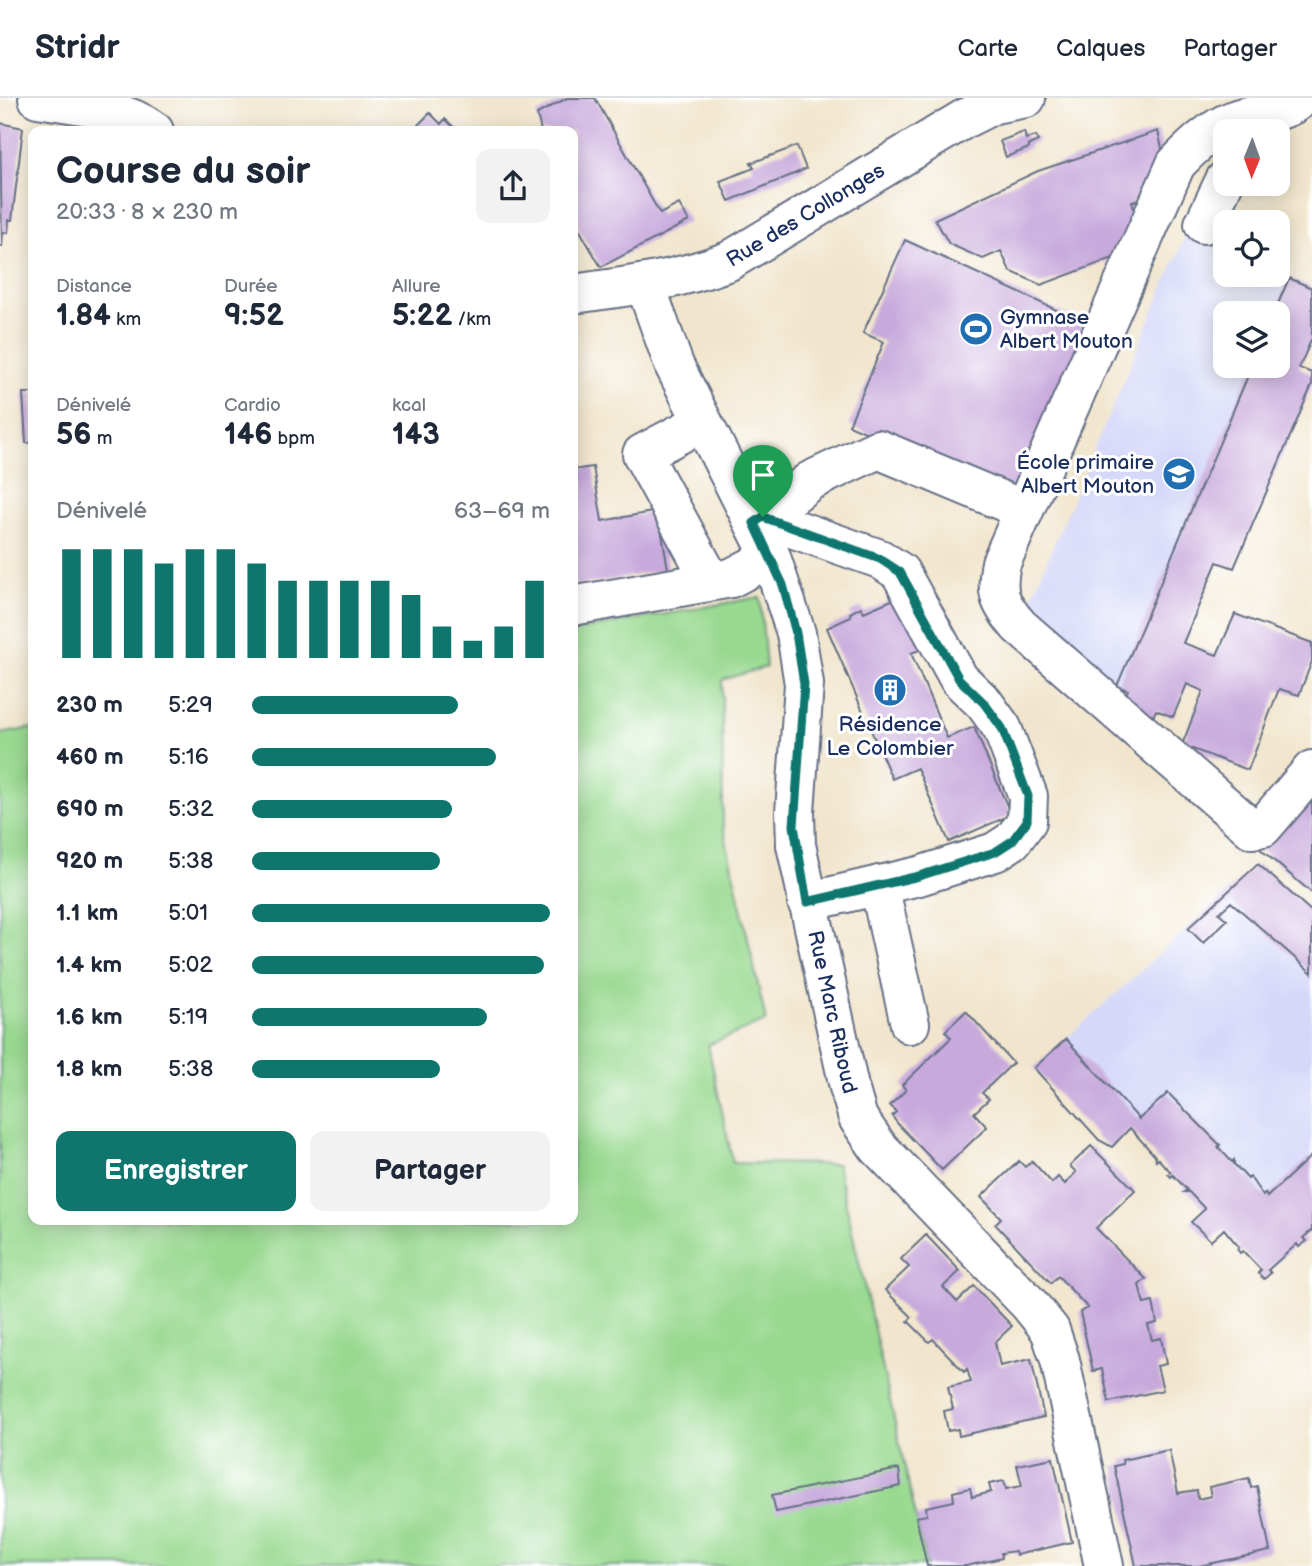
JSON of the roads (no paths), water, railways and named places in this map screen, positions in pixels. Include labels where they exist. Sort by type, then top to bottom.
[{"type":"street","points":[[38,98],[88,106],[148,126]]},
{"type":"street","name":"Rue des Collonges","points":[[578,293],[645,284],[701,271],[729,261],[913,148],[1002,100]]},
{"type":"street","points":[[1285,113],[1233,120],[1195,144],[1176,164],[1001,563],[996,585],[1003,608],[1028,634],[1252,829],[1263,827],[1312,770]]},
{"type":"street","points":[[1204,224],[1217,196]]},
{"type":"street","name":"Rue Marc Riboud","points":[[645,284],[674,365],[702,422],[758,520],[796,633],[804,684],[794,826],[807,902],[858,1118],[878,1147],[1029,1304],[1050,1330],[1060,1360],[1104,1566]]},
{"type":"street","points":[[702,422],[642,454],[711,581]]},
{"type":"street","points":[[758,520],[810,481],[878,449],[1024,510]]},
{"type":"street","points":[[758,520],[880,559],[900,572],[959,679],[984,703],[1002,728],[1028,796],[1027,821],[1012,841],[995,852],[807,902]]},
{"type":"street","points":[[578,605],[731,578],[771,557]]},
{"type":"street","points":[[879,885],[909,1024]]},
{"type":"place","name":"Gymnase Albert Mouton","points":[[976,329]]},
{"type":"place","name":"École primaire Albert Mouton","points":[[1179,474]]},
{"type":"place","name":"Résidence Le Colombier","points":[[890,690]]}]
